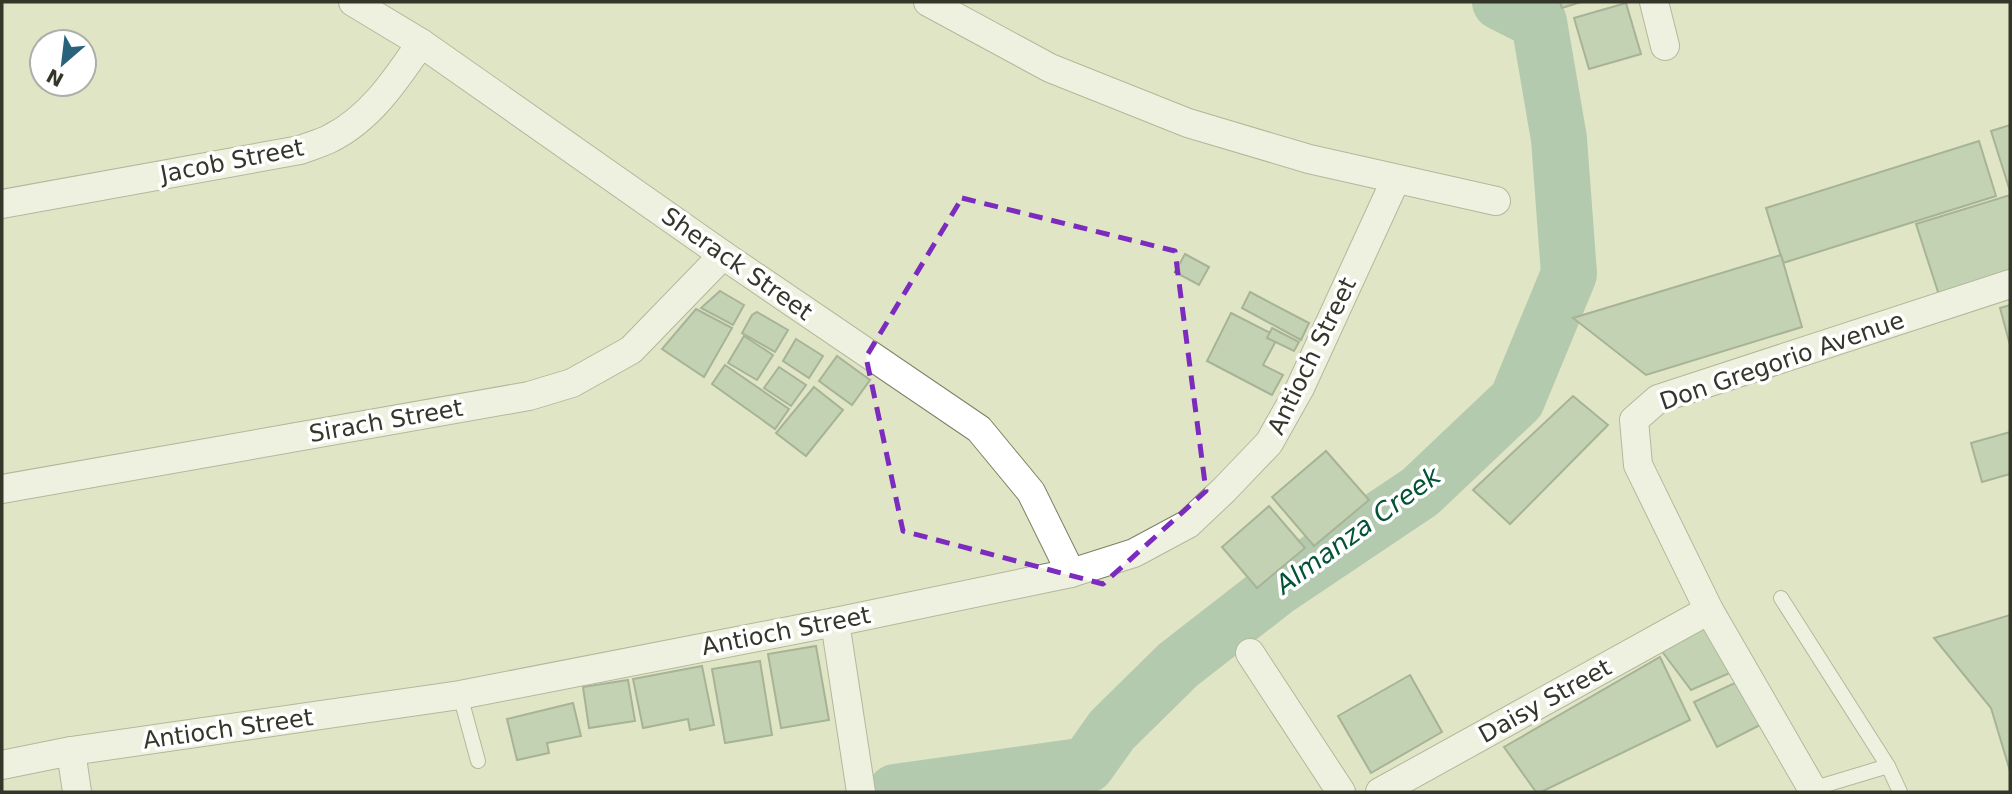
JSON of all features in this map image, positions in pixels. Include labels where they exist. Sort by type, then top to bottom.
[{"type":"street","name":"Sherack Street","points":[[353,2],[421,43],[723,256],[979,429],[1031,492],[1071,573]]},
{"type":"street","points":[[928,2],[1050,68],[1188,123],[1309,159],[1496,201]]},
{"type":"street","points":[[1654,2],[1665,46]]},
{"type":"street","name":"Jacob Street","points":[[2,204],[300,150],[332,138],[359,119],[394,83],[421,43]]},
{"type":"street","name":"Antioch Street","points":[[2,765],[71,751],[460,695],[1071,573],[1134,553],[1188,524],[1269,443],[1300,388],[1396,178]]},
{"type":"street","name":"Sirach Street","points":[[2,489],[529,396],[572,383],[631,350],[723,256]]},
{"type":"street","name":"Don Gregorio Avenue","points":[[1810,791],[1709,610],[1638,465],[1634,420],[1658,399],[2010,284]]},
{"type":"street","name":"Daisy Street","points":[[1380,792],[1709,610]]},
{"type":"street","points":[[835,622],[861,792]]},
{"type":"street","points":[[1250,653],[1341,792]]},
{"type":"street","points":[[71,751],[77,792]]},
{"type":"lane","points":[[1781,598],[1888,766],[1900,792]]},
{"type":"lane","points":[[460,695],[478,761]]},
{"type":"lane","points":[[1810,791],[1888,766]]},
{"type":"highlighted area","points":[[962,198],[1175,251],[1206,491],[1103,584],[903,531],[866,357]]},
{"type":"building","points":[[1560,2],[1581,2],[1562,8]]},
{"type":"building","points":[[1626,3],[1641,54],[1589,69],[1574,18]]},
{"type":"building","points":[[2010,125],[2010,191],[1991,131]]},
{"type":"building","points":[[1979,141],[1996,196],[1783,263],[1766,208]]},
{"type":"building","points":[[2010,195],[2010,272],[1939,295],[1916,224]]},
{"type":"building","points":[[1185,254],[1209,267],[1199,285],[1175,272]]},
{"type":"building","points":[[1781,255],[1802,327],[1646,375],[1573,318]]},
{"type":"building","points":[[720,291],[744,305],[733,325],[701,308]]},
{"type":"building","points":[[1250,292],[1309,323],[1301,340],[1242,308]]},
{"type":"building","points":[[2010,305],[2010,345],[2000,308]]},
{"type":"building","points":[[696,309],[732,328],[704,377],[662,349]]},
{"type":"building","points":[[757,312],[788,330],[775,352],[742,333],[752,315]]},
{"type":"building","points":[[1231,313],[1278,337],[1263,365],[1283,375],[1272,395],[1207,361]]},
{"type":"building","points":[[1272,328],[1299,342],[1294,351],[1267,338]]},
{"type":"building","points":[[744,336],[773,355],[757,380],[728,363]]},
{"type":"building","points":[[796,339],[823,356],[809,378],[783,361]]},
{"type":"building","points":[[837,356],[870,380],[852,405],[819,381]]},
{"type":"building","points":[[725,365],[789,409],[775,429],[712,384]]},
{"type":"building","points":[[779,367],[806,385],[791,406],[764,388]]},
{"type":"building","points":[[814,387],[843,410],[806,456],[776,433]]},
{"type":"building","points":[[1573,396],[1608,425],[1510,524],[1473,490]]},
{"type":"building","points":[[2010,432],[2010,474],[1982,482],[1971,443]]},
{"type":"building","points":[[1326,451],[1369,500],[1314,546],[1272,497]]},
{"type":"building","points":[[1269,506],[1305,548],[1257,588],[1222,547]]},
{"type":"building","points":[[2010,615],[2010,771],[1991,708],[1934,638]]},
{"type":"building","points":[[1703,619],[1732,672],[1691,690],[1661,650]]},
{"type":"building","points":[[816,646],[829,720],[781,728],[768,654]]},
{"type":"building","points":[[1660,657],[1690,720],[1541,792],[1536,792],[1504,747]]},
{"type":"building","points":[[760,661],[772,735],[725,743],[712,669]]},
{"type":"building","points":[[702,666],[714,725],[690,730],[688,719],[643,728],[633,679]]},
{"type":"building","points":[[1410,675],[1442,732],[1371,773],[1338,716]]},
{"type":"building","points":[[628,680],[635,721],[589,728],[583,687]]},
{"type":"building","points":[[1739,681],[1764,723],[1717,747],[1694,702]]},
{"type":"building","points":[[573,703],[581,736],[547,743],[549,753],[517,760],[507,719]]},
{"type":"waterway","name":"Almanza Creek","points":[[895,792],[1087,765],[1112,730],[1178,665],[1277,588],[1420,492],[1517,400],[1569,274],[1559,139],[1539,22],[1500,2]]}]
